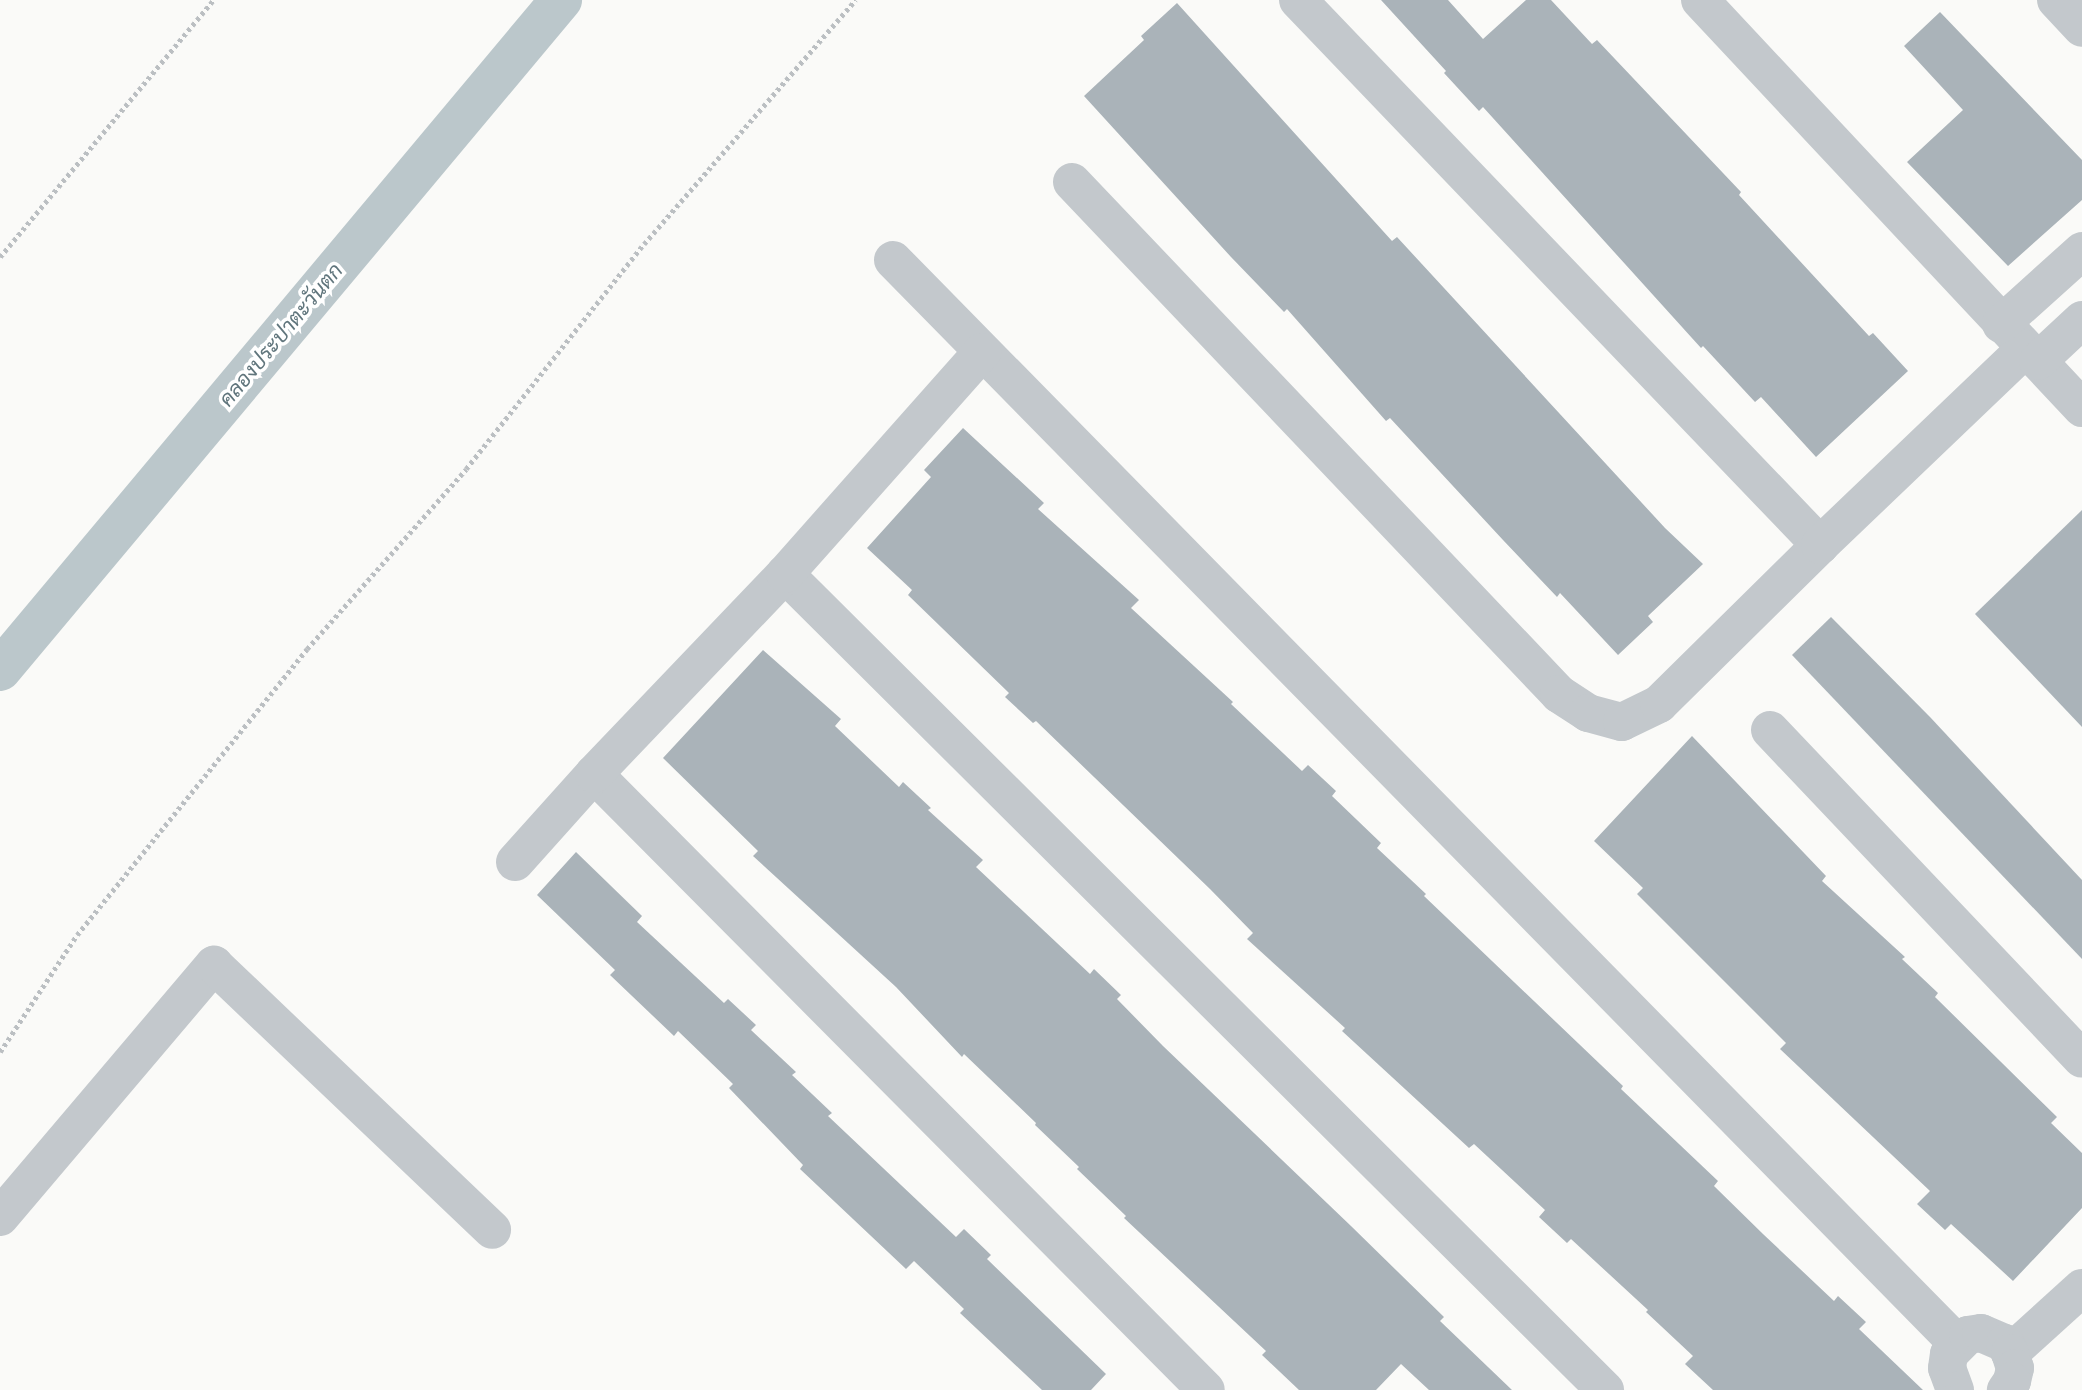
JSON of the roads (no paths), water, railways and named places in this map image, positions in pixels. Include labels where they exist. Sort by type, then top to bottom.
[{"type":"street","points":[[1298,0],[1820,545]]},
{"type":"street","points":[[1700,0],[2082,408]]},
{"type":"street","points":[[2056,0],[2082,28]]},
{"type":"street","points":[[1072,182],[1559,694],[1588,713],[1622,722],[1659,704],[2021,345],[2082,251]]},
{"type":"street","points":[[893,260],[1957,1343]]},
{"type":"street","points":[[2021,345],[2082,320]]},
{"type":"street","points":[[515,862],[594,774],[785,574],[982,352]]},
{"type":"street","points":[[785,574],[1605,1390]]},
{"type":"street","points":[[1770,730],[2082,1059]]},
{"type":"street","points":[[594,774],[1206,1390]]},
{"type":"street","points":[[0,1217],[214,965],[492,1230]]},
{"type":"street","points":[[2010,1353],[2082,1288]]},
{"type":"street","points":[[1955,1390],[1949,1381],[1949,1354],[1957,1343],[1968,1335],[1981,1333],[2005,1343],[2010,1353],[2015,1368],[2006,1390]]},
{"type":"waterway","name":"คลองประปาตะวันตก","points":[[0,670],[561,0]]}]
